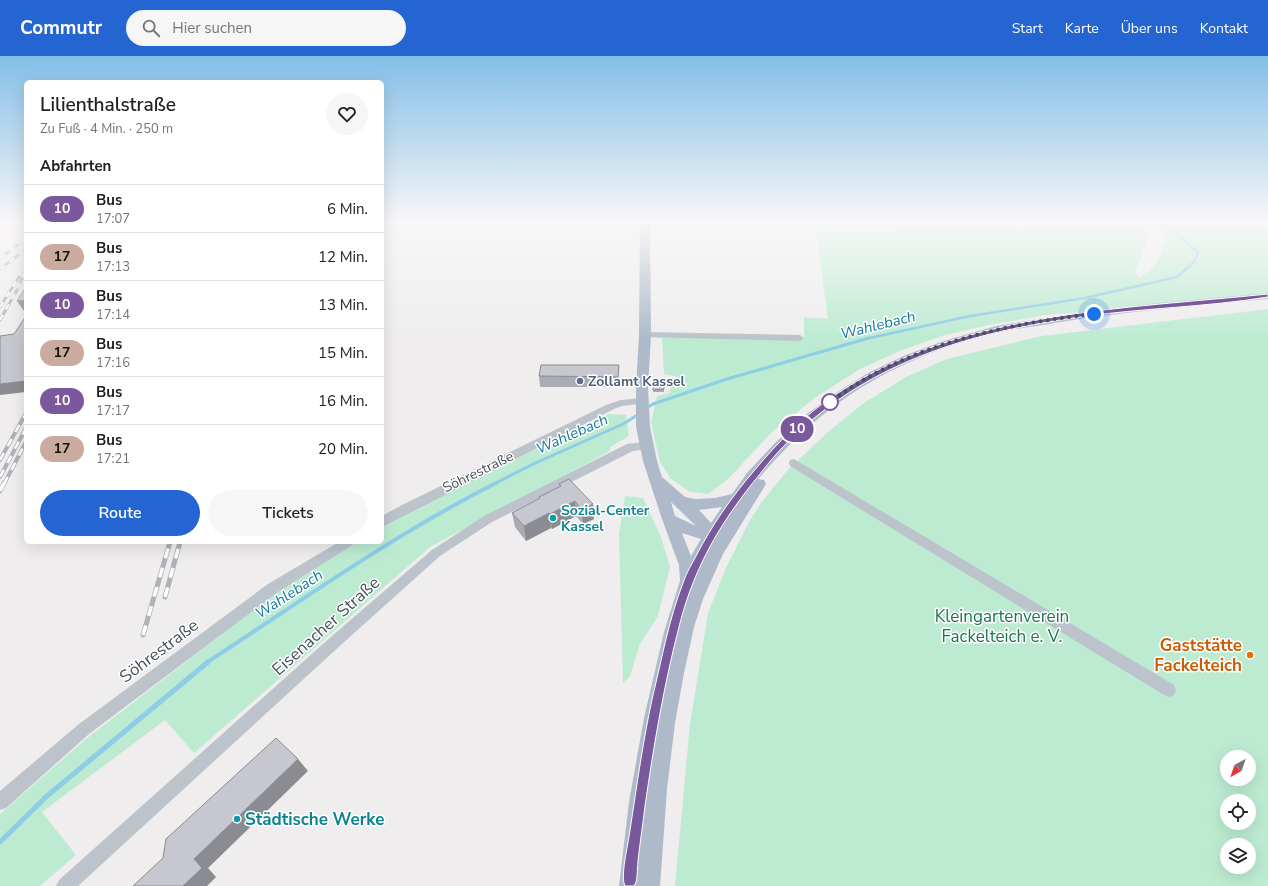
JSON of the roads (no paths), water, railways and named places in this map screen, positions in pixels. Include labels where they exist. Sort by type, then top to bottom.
[{"type":"main road","points":[[644,261],[645,335],[642,407],[645,446],[669,519],[687,565],[688,581]]},
{"type":"main road","points":[[630,886],[632,859],[650,731],[675,623],[688,581],[711,535],[735,498],[778,446],[792,433],[839,395],[869,377],[933,349],[991,331],[1081,315],[1268,296]]},
{"type":"main road","points":[[711,535],[759,484],[787,450],[827,414],[868,386],[926,358],[1002,335],[1053,326],[1268,301]]},
{"type":"main road","points":[[655,478],[678,501],[699,518],[711,535],[716,552]]},
{"type":"main road","points":[[649,886],[657,790],[666,723],[675,673],[695,598],[716,552],[759,484]]},
{"type":"main road","points":[[678,501],[697,506],[705,506],[735,498]]},
{"type":"main road","points":[[669,519],[677,526],[687,530],[711,535]]},
{"type":"street","points":[[645,335],[800,338]]},
{"type":"street","name":"Söhrestraße","points":[[384,521],[406,508],[621,402],[642,407]]},
{"type":"street","name":"Eisenacher Straße","points":[[65,886],[338,639],[436,553],[488,518],[631,447],[645,446]]},
{"type":"street","points":[[794,463],[1170,690]]},
{"type":"street","name":"Söhrestraße","points":[[0,802],[84,729],[260,597],[346,544]]},
{"type":"waterway","name":"Wahlebach","points":[[867,339],[970,316],[1085,298],[1177,277],[1195,261]]},
{"type":"waterway","name":"Wahlebach","points":[[645,409],[653,404],[727,379],[867,339]]},
{"type":"waterway","name":"Wahlebach","points":[[494,484],[531,465],[623,424],[639,414]]},
{"type":"waterway","name":"Wahlebach","points":[[206,663],[385,546],[421,524],[496,483]]},
{"type":"waterway","name":"Wahlebach","points":[[0,842],[47,796],[208,662]]},
{"type":"railway","points":[[0,269],[11,261]]},
{"type":"railway","points":[[0,320],[17,290],[24,274]]},
{"type":"railway","points":[[0,307],[19,277]]},
{"type":"railway","points":[[0,460],[24,417]]},
{"type":"railway","points":[[0,477],[24,432]]},
{"type":"railway","points":[[4,484],[24,446]]},
{"type":"railway","points":[[0,491],[4,483]]},
{"type":"railway","points":[[143,635],[169,544]]},
{"type":"railway","points":[[165,597],[179,544]]},
{"type":"place","name":"Zollamt Kassel","points":[[580,381]]},
{"type":"place","name":"Sozial-Center Kassel","points":[[553,518]]},
{"type":"place","name":"Gaststätte Fackelteich","points":[[1250,655]]},
{"type":"place","name":"Städtische Werke","points":[[237,819]]},
{"type":"park label","name":"Kleingartenverein Fackelteich e. V.","points":[[1002,626]]}]
